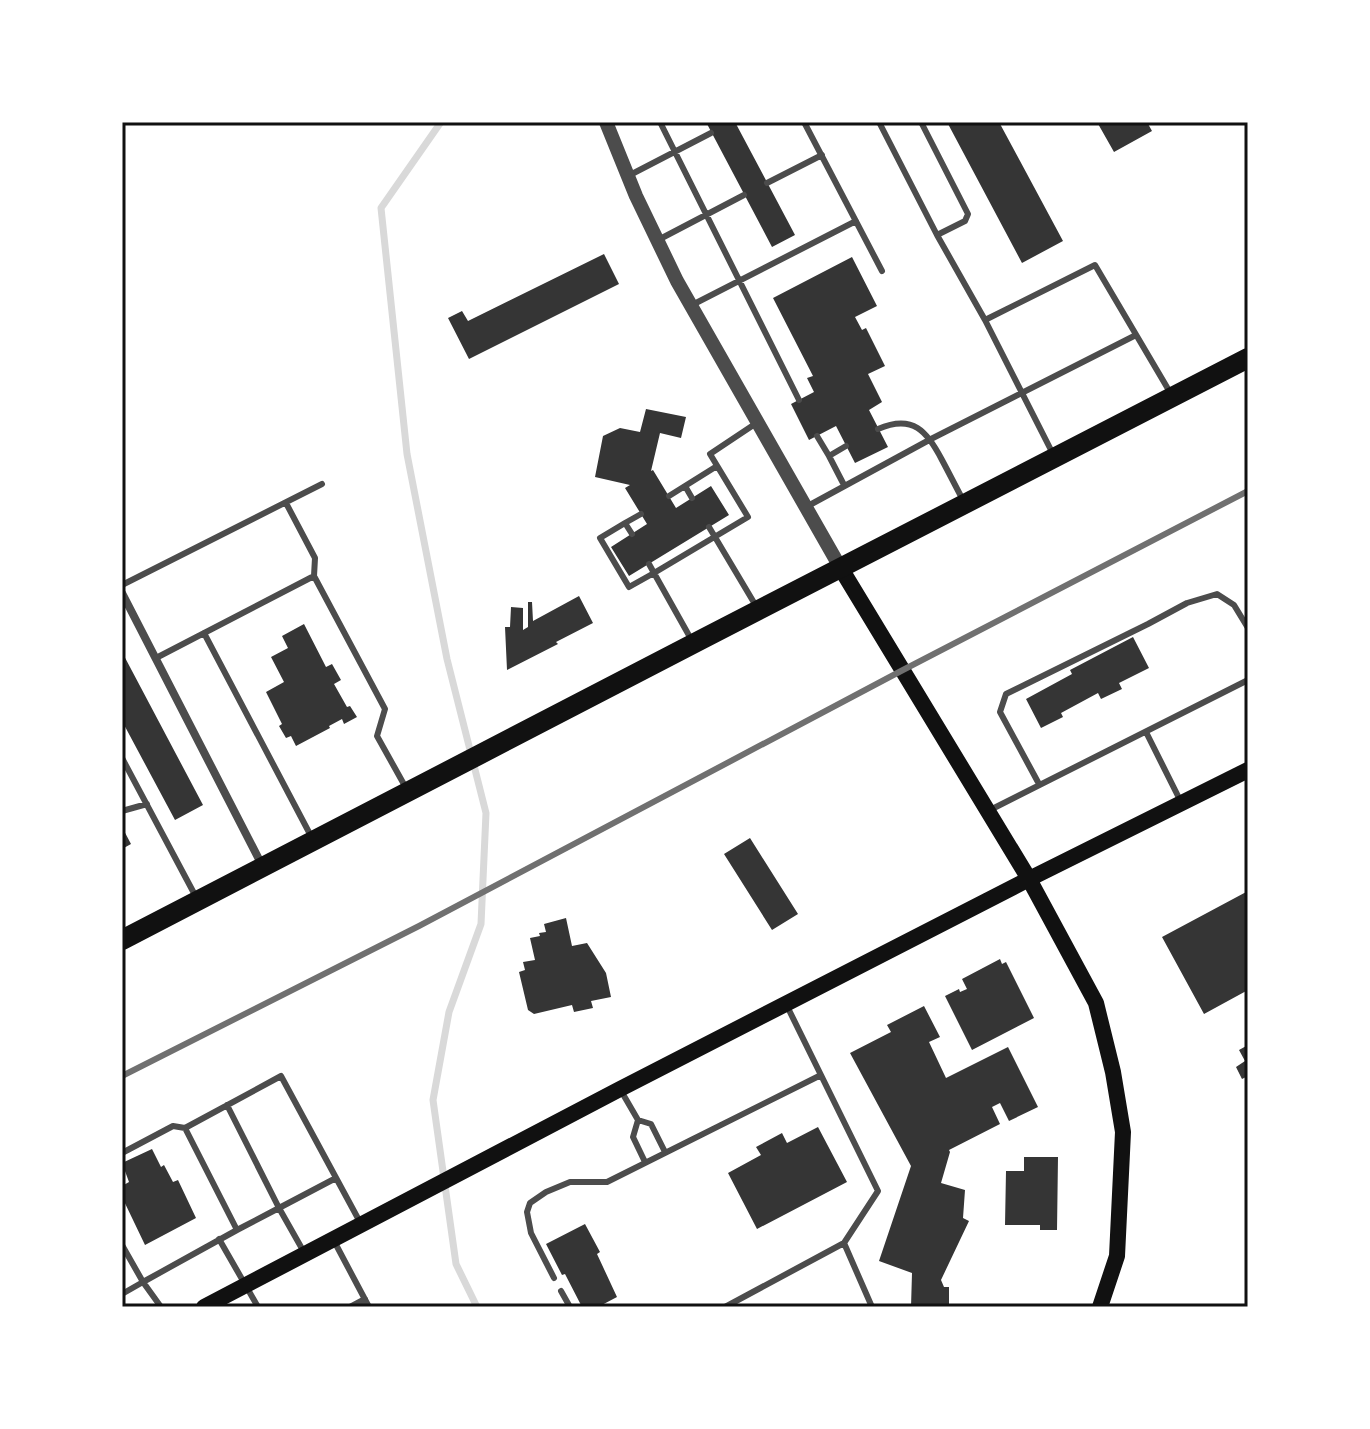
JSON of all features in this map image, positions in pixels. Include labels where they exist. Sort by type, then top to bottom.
[{"type":"main road","points":[[122,940],[1248,358]]},
{"type":"main road","points":[[840,567],[1029,879],[1096,1003],[1123,1132],[1117,1256],[1100,1307]]},
{"type":"main road","points":[[204,1307],[620,1089],[1248,770]]},
{"type":"street","points":[[606,122],[628,176],[691,305],[840,567]]},
{"type":"street","points":[[122,593],[263,868]]},
{"type":"lane","points":[[660,122],[799,400]]},
{"type":"lane","points":[[804,122],[882,271]]},
{"type":"lane","points":[[879,122],[1055,457]]},
{"type":"lane","points":[[921,122],[968,214],[965,221],[937,235]]},
{"type":"lane","points":[[628,176],[711,133]]},
{"type":"lane","points":[[767,183],[822,155]]},
{"type":"lane","points":[[658,240],[744,195]]},
{"type":"lane","points":[[691,305],[856,221]]},
{"type":"lane","points":[[985,320],[1095,265],[1172,397]]},
{"type":"lane","points":[[806,507],[931,439],[1136,335]]},
{"type":"lane","points":[[641,514],[600,538],[629,587],[748,517],[710,454],[758,422]]},
{"type":"lane","points":[[878,429],[894,422],[913,424],[931,439],[964,503]]},
{"type":"lane","points":[[817,436],[844,485]]},
{"type":"lane","points":[[829,456],[846,446]]},
{"type":"lane","points":[[669,496],[717,466]]},
{"type":"lane","points":[[122,585],[322,484]]},
{"type":"lane","points":[[685,486],[692,498]]},
{"type":"lane","points":[[286,503],[315,558],[314,576],[385,709],[377,736],[413,787]]},
{"type":"lane","points":[[625,523],[632,534]]},
{"type":"lane","points":[[709,527],[758,609]]},
{"type":"lane","points":[[681,544],[686,554]]},
{"type":"lane","points":[[649,564],[693,643]]},
{"type":"lane","points":[[156,658],[314,576]]},
{"type":"lane","points":[[1039,784],[1000,712],[1006,694],[1187,603],[1217,594],[1234,605],[1248,628]]},
{"type":"lane","points":[[204,633],[314,841]]},
{"type":"lane","points":[[988,811],[1248,680]]},
{"type":"lane","points":[[1146,732],[1181,803]]},
{"type":"lane","points":[[122,758],[197,901]]},
{"type":"lane","points":[[122,811],[147,804]]},
{"type":"lane","points":[[725,1307],[844,1243],[878,1191],[786,1004]]},
{"type":"lane","points":[[554,1278],[531,1233],[527,1212],[530,1203],[570,1182],[607,1182],[821,1075]]},
{"type":"lane","points":[[122,1153],[173,1126],[185,1128],[281,1076],[361,1224]]},
{"type":"lane","points":[[620,1089],[638,1120],[651,1124],[665,1152]]},
{"type":"lane","points":[[227,1105],[305,1254]]},
{"type":"lane","points":[[638,1120],[633,1137],[645,1162]]},
{"type":"lane","points":[[185,1128],[237,1230]]},
{"type":"lane","points":[[122,1294],[336,1178]]},
{"type":"lane","points":[[219,1239],[258,1307]]},
{"type":"lane","points":[[333,1239],[369,1307]]},
{"type":"lane","points":[[844,1243],[872,1307]]},
{"type":"lane","points":[[122,1245],[161,1307]]},
{"type":"lane","points":[[561,1291],[570,1307]]},
{"type":"lane","points":[[350,1307],[365,1299]]},
{"type":"building","points":[[706,122],[735,122],[795,235],[772,247]]},
{"type":"building","points":[[947,122],[999,122],[1063,241],[1022,263]]},
{"type":"building","points":[[1097,122],[1147,122],[1152,131],[1114,152]]},
{"type":"building","points":[[604,254],[619,284],[469,359],[448,318],[462,311],[468,321]]},
{"type":"building","points":[[852,257],[877,306],[855,317],[862,330],[866,328],[885,366],[868,374],[882,402],[869,410],[888,447],[855,463],[836,426],[809,440],[791,404],[814,392],[807,378],[813,376],[773,298]]},
{"type":"building","points":[[646,409],[686,417],[681,438],[660,433],[651,471],[676,508],[711,486],[729,515],[629,576],[611,547],[647,524],[625,488],[630,485],[595,477],[603,436],[620,428],[640,432]]},
{"type":"building","points":[[579,596],[593,623],[507,670],[505,627],[510,627],[511,607],[523,608],[523,630],[528,627],[528,602],[532,602],[533,621]]},
{"type":"building","points":[[304,624],[326,667],[332,664],[341,680],[334,684],[347,707],[350,706],[357,717],[344,724],[342,719],[296,746],[291,736],[286,738],[279,726],[282,724],[266,692],[284,682],[271,657],[288,648],[282,636]]},
{"type":"building","points":[[1133,637],[1149,668],[1119,683],[1122,689],[1101,699],[1098,693],[1041,728],[1026,699],[1072,674],[1070,670]]},
{"type":"building","points":[[122,652],[203,805],[175,820],[122,721]]},
{"type":"building","points":[[122,827],[131,844],[122,849]]},
{"type":"building","points":[[750,838],[798,914],[772,930],[724,854]]},
{"type":"building","points":[[1248,891],[1248,990],[1204,1014],[1162,937]]},
{"type":"building","points":[[566,918],[572,946],[587,943],[606,973],[611,997],[591,1001],[593,1008],[574,1012],[572,1005],[534,1014],[528,1010],[519,972],[525,970],[523,962],[535,960],[530,938],[546,932],[544,924]]},
{"type":"building","points":[[1000,959],[1002,964],[1006,962],[1034,1018],[972,1050],[945,996],[959,989],[960,992],[967,989],[962,979]]},
{"type":"building","points":[[924,1006],[940,1037],[929,1042],[946,1078],[1008,1047],[1038,1107],[1009,1121],[1000,1103],[992,1107],[1000,1124],[949,1150],[941,1183],[965,1190],[963,1218],[969,1221],[941,1280],[944,1287],[949,1287],[949,1307],[911,1307],[912,1273],[879,1261],[911,1166],[850,1053],[891,1032],[887,1025]]},
{"type":"building","points":[[1248,1045],[1248,1076],[1242,1079],[1236,1067],[1245,1061],[1239,1050]]},
{"type":"building","points":[[818,1127],[847,1182],[757,1229],[728,1173],[761,1155],[756,1147],[782,1133],[787,1143]]},
{"type":"building","points":[[152,1149],[173,1182],[178,1180],[196,1218],[145,1245],[122,1197],[122,1186],[129,1182],[122,1163]]},
{"type":"building","points":[[1024,1157],[1058,1157],[1057,1230],[1040,1230],[1040,1225],[1005,1225],[1006,1171],[1024,1171]]},
{"type":"building","points":[[585,1224],[600,1252],[597,1254],[617,1297],[598,1307],[582,1307],[546,1244]]},
{"type":"waterway","points":[[441,122],[381,208],[407,454],[447,659],[486,813],[481,924],[449,1012],[433,1100],[456,1264],[477,1307]]},
{"type":"railway","points":[[122,1076],[419,926],[1248,491]]}]
